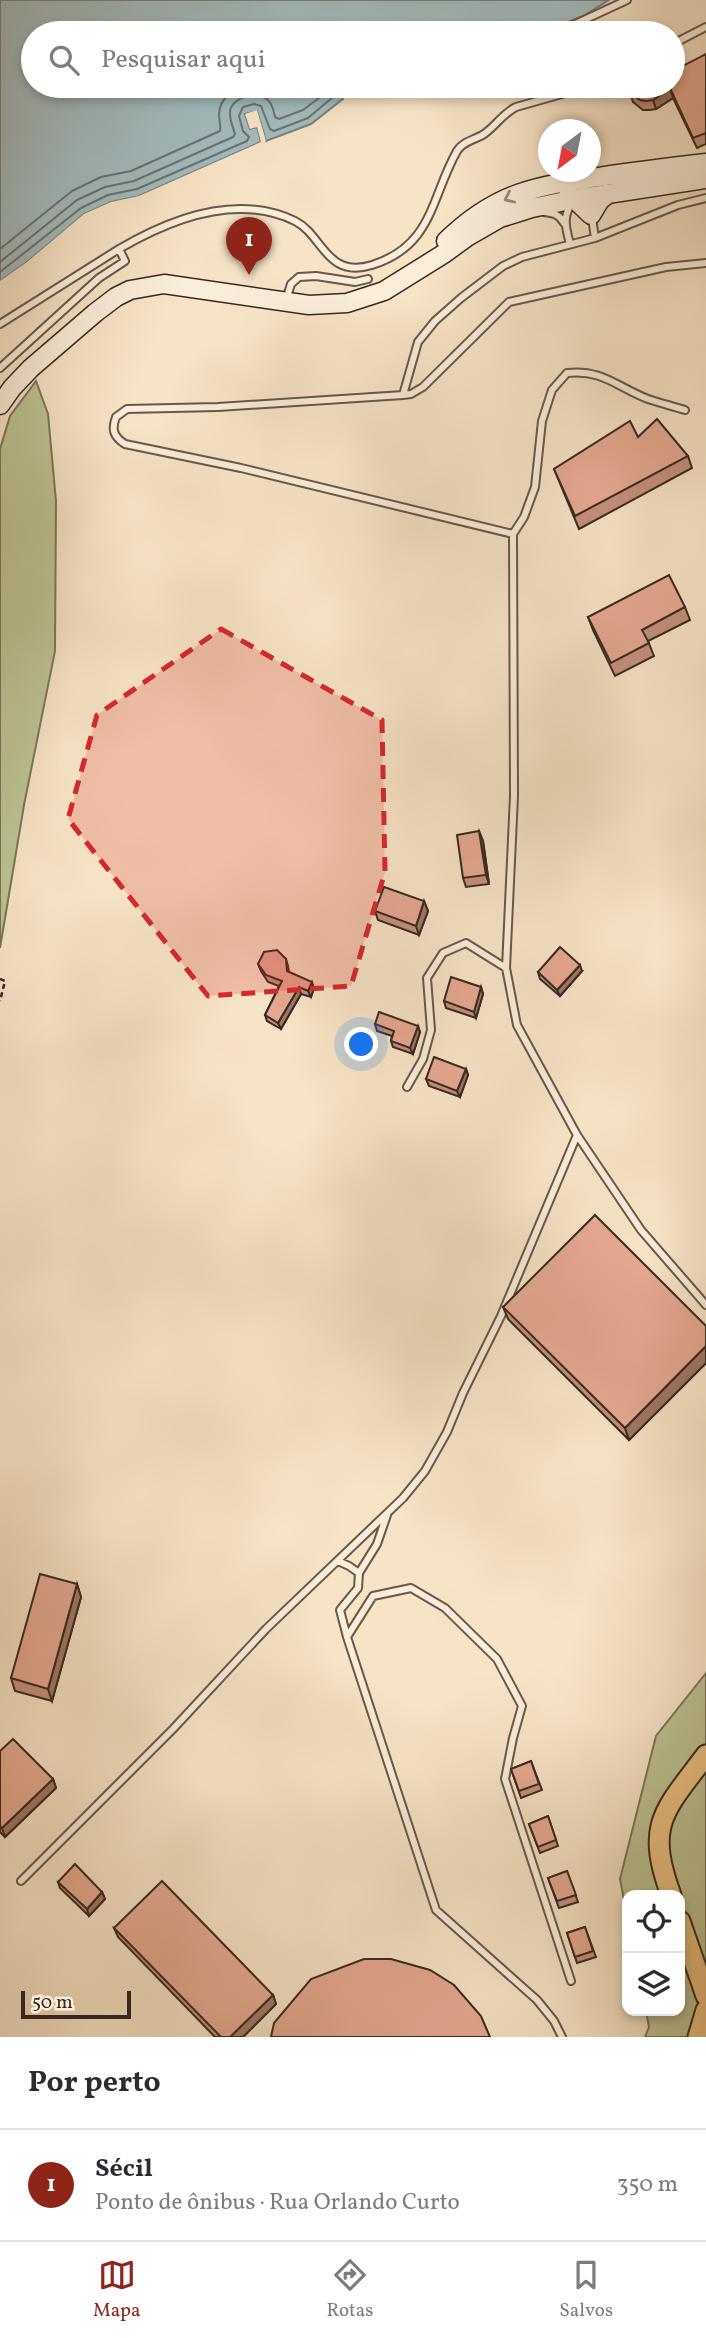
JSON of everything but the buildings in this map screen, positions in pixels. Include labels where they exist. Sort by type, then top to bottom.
[{"type":"main road","points":[[413,273],[463,225],[510,196],[543,185],[706,164]]},
{"type":"main road","points":[[0,405],[31,368],[95,313],[130,290],[164,284],[325,306],[358,301],[384,291],[500,218],[604,188],[706,180]]},
{"type":"main road","points":[[543,185],[581,194],[591,215]]},
{"type":"main road","points":[[591,215],[604,188]]},
{"type":"main road","points":[[669,1890],[659,1857],[660,1824],[706,1755]]},
{"type":"main road","points":[[685,1935],[706,1996]]},
{"type":"main road","points":[[698,2037],[706,2010]]},
{"type":"lane","points":[[583,21],[627,0]]},
{"type":"lane","points":[[685,38],[706,27]]},
{"type":"lane","points":[[0,324],[119,249],[159,229],[216,210],[250,208],[296,221],[313,236],[325,254],[340,264],[354,267],[369,265],[390,257],[408,245],[428,221],[459,148],[485,134],[506,112],[548,98]]},
{"type":"lane","points":[[643,179],[706,164]]},
{"type":"lane","points":[[564,224],[569,208],[581,194]]},
{"type":"lane","points":[[403,395],[418,342],[435,321],[503,265],[522,257],[595,238],[678,205],[706,198]]},
{"type":"lane","points":[[507,225],[544,212],[554,213],[561,217],[570,244]]},
{"type":"lane","points":[[591,215],[595,238]]},
{"type":"lane","points":[[445,253],[498,228]]},
{"type":"lane","points":[[0,368],[99,278],[125,261],[119,249]]},
{"type":"lane","points":[[513,534],[242,468],[125,444],[118,440],[113,429],[116,417],[127,409],[218,407],[411,394],[423,387],[509,302],[666,267],[706,263]]},
{"type":"lane","points":[[286,302],[290,284],[299,277],[316,276],[343,282],[368,279]]},
{"type":"lane","points":[[685,410],[647,398],[610,379],[584,371],[566,373],[552,390],[548,400],[542,421],[535,487],[524,517],[513,534],[514,796],[506,968],[517,1025],[577,1135],[641,1230],[706,1305]]},
{"type":"lane","points":[[407,1087],[422,1059],[431,1030],[427,978],[443,953],[466,943],[506,968]]},
{"type":"lane","points":[[21,1881],[164,1738],[266,1629],[388,1512],[425,1471],[447,1432],[501,1316],[577,1135]]},
{"type":"lane","points":[[388,1512],[376,1544],[359,1573],[358,1588],[340,1609],[436,1910],[537,2000],[554,2021],[562,2037]]},
{"type":"lane","points":[[338,1561],[359,1573]]},
{"type":"lane","points":[[347,1637],[373,1596],[411,1588],[445,1608],[497,1659],[522,1706],[505,1779],[571,1981]]},
{"type":"path","points":[[0,979],[5,981],[0,1001]]},
{"type":"highlighted area","points":[[221,629],[382,720],[385,872],[351,986],[208,996],[68,819],[97,715]]},
{"type":"green space","points":[[36,381],[48,414],[56,501],[55,651],[24,805],[0,948],[0,449],[10,416]]},
{"type":"green space","points":[[706,1673],[706,2037],[645,2037],[649,2027],[647,2016],[685,2016],[685,1890],[622,1890],[620,1879],[656,1736]]},
{"type":"water","points":[[0,0],[609,0],[570,21],[21,21],[21,98],[343,99],[311,124],[266,141],[257,111],[245,114],[250,129],[257,127],[261,142],[139,196],[111,202],[84,214],[0,281]]},
{"type":"pier","points":[[257,110],[266,141],[262,142],[261,146],[140,199],[112,205],[86,217],[29,265],[0,285],[0,281],[84,214],[111,202],[139,196],[261,142],[257,127],[250,129],[245,114]]},
{"type":"place","name":"Sécil","points":[[249,275]]}]
